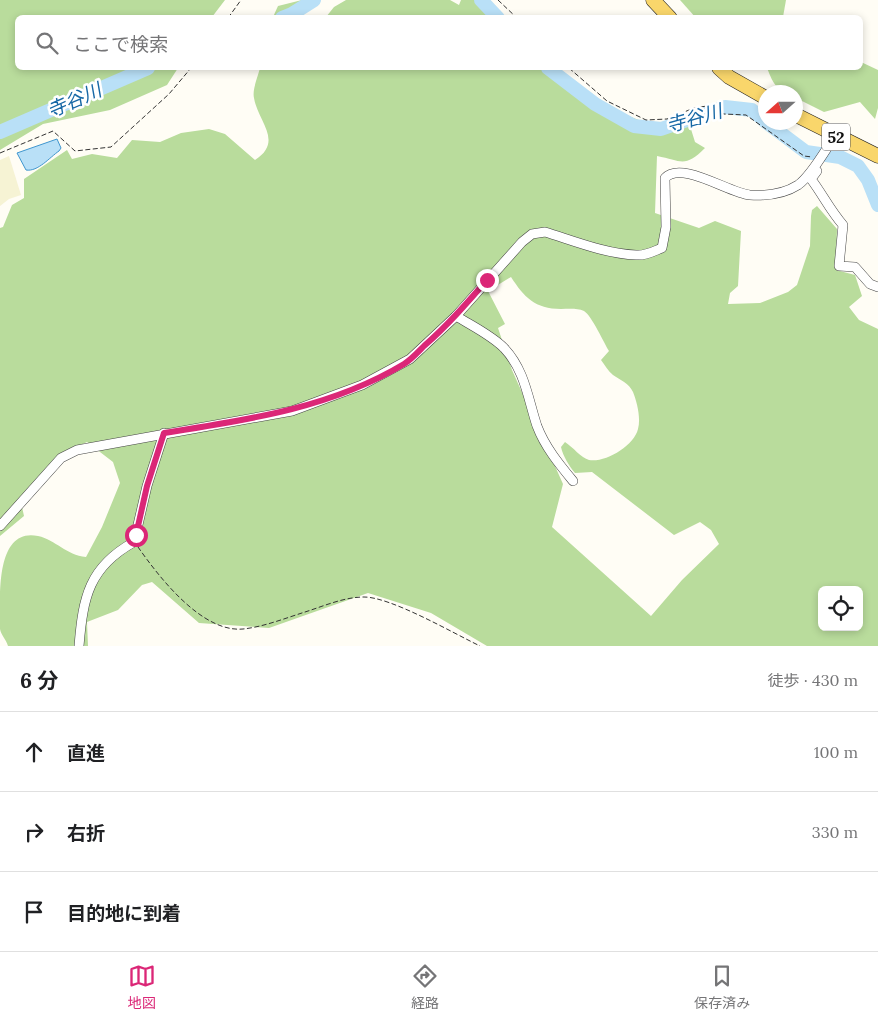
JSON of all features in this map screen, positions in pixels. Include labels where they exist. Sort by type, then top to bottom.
[{"type":"main road","points":[[653,0],[667,15]]},
{"type":"main road","points":[[721,70],[729,77],[758,93]]},
{"type":"main road","name":"52","points":[[803,119],[878,156]]},
{"type":"street","points":[[0,526],[61,458],[77,450],[292,411],[362,385],[405,363],[456,316],[522,242],[532,234],[545,232],[586,245],[636,255],[647,254],[662,248],[666,227],[664,178],[669,173],[674,172],[702,177],[750,195],[780,194],[800,184],[835,136]]},
{"type":"street","points":[[820,158],[826,160],[811,179],[823,196],[828,208],[843,224],[839,266],[855,267],[870,284],[878,288]]},
{"type":"street","points":[[456,316],[506,349],[530,395],[537,426],[551,453],[573,481]]},
{"type":"street","points":[[79,646],[80,622],[93,581],[103,564],[117,551],[134,542],[147,486],[164,433]]},
{"type":"path","points":[[230,15],[241,0]]},
{"type":"path","points":[[498,0],[514,15]]},
{"type":"path","points":[[0,153],[53,131],[75,151],[111,147],[169,94],[189,70]]},
{"type":"path","points":[[570,70],[606,101],[646,120],[666,119],[694,108],[707,106],[724,114],[746,115],[804,156],[820,158]]},
{"type":"path","points":[[134,542],[180,596],[203,618],[224,627],[242,629],[346,600],[364,597],[394,604],[480,646]]},
{"type":"shaded area","points":[[9,156],[21,195],[9,199],[0,206],[0,160]]},
{"type":"green space","points":[[0,0],[225,0],[214,15],[15,15],[15,70],[177,70],[167,85],[110,110],[43,124],[0,150]]},
{"type":"green space","points":[[306,0],[310,8],[297,15],[274,15],[278,6]]},
{"type":"green space","points":[[346,0],[450,0],[459,5],[461,0],[475,0],[501,15],[328,15],[334,7]]},
{"type":"green space","points":[[680,0],[786,0],[783,15],[693,15]]},
{"type":"green space","points":[[863,63],[878,70],[878,108],[875,119],[860,102],[824,112],[803,102],[803,85],[776,85],[768,70],[863,70]]},
{"type":"green space","points":[[259,70],[552,70],[597,111],[621,113],[654,126],[690,126],[695,142],[705,148],[688,161],[678,161],[657,156],[655,213],[699,228],[715,221],[741,231],[738,286],[730,293],[728,304],[760,303],[788,292],[797,285],[810,246],[812,210],[817,206],[837,229],[836,270],[855,275],[862,296],[849,307],[859,320],[878,329],[878,646],[487,646],[431,613],[368,593],[269,628],[199,623],[152,582],[142,585],[118,610],[87,622],[88,646],[8,646],[0,629],[0,596],[2,572],[9,549],[16,540],[25,536],[38,536],[79,556],[86,557],[102,527],[120,483],[113,462],[87,442],[66,452],[20,498],[24,516],[0,536],[0,228],[3,227],[12,205],[24,198],[24,179],[67,150],[72,159],[92,154],[117,158],[132,140],[160,142],[181,133],[209,129],[225,134],[255,160],[268,146],[268,138],[267,131],[256,107],[254,87]],"holes":[[[511,277],[526,296],[544,307],[579,309],[587,314],[609,351],[601,360],[611,373],[629,386],[633,392],[638,410],[639,425],[635,435],[625,447],[610,456],[603,459],[589,460],[565,442],[561,447],[566,461],[575,473],[592,472],[674,535],[700,522],[711,530],[719,544],[682,580],[651,616],[552,527],[563,484],[512,370],[498,328],[505,324],[488,291]]]},
{"type":"water","points":[[57,139],[61,148],[59,151],[35,169],[26,170],[17,153]]},
{"type":"waterway","name":"寺谷川","points":[[290,15],[314,0]]},
{"type":"waterway","name":"寺谷川","points":[[481,0],[495,15]]},
{"type":"waterway","name":"寺谷川","points":[[0,132],[143,70]]},
{"type":"waterway","name":"寺谷川","points":[[551,70],[595,104],[634,126],[661,129],[725,107],[752,110],[758,115]]},
{"type":"waterway","name":"寺谷川","points":[[777,130],[806,152],[840,157],[858,166],[868,180],[878,205]]},
{"type":"route","points":[[136,535],[147,486],[164,433],[292,411],[362,385],[410,359],[456,316],[487,280]]}]
